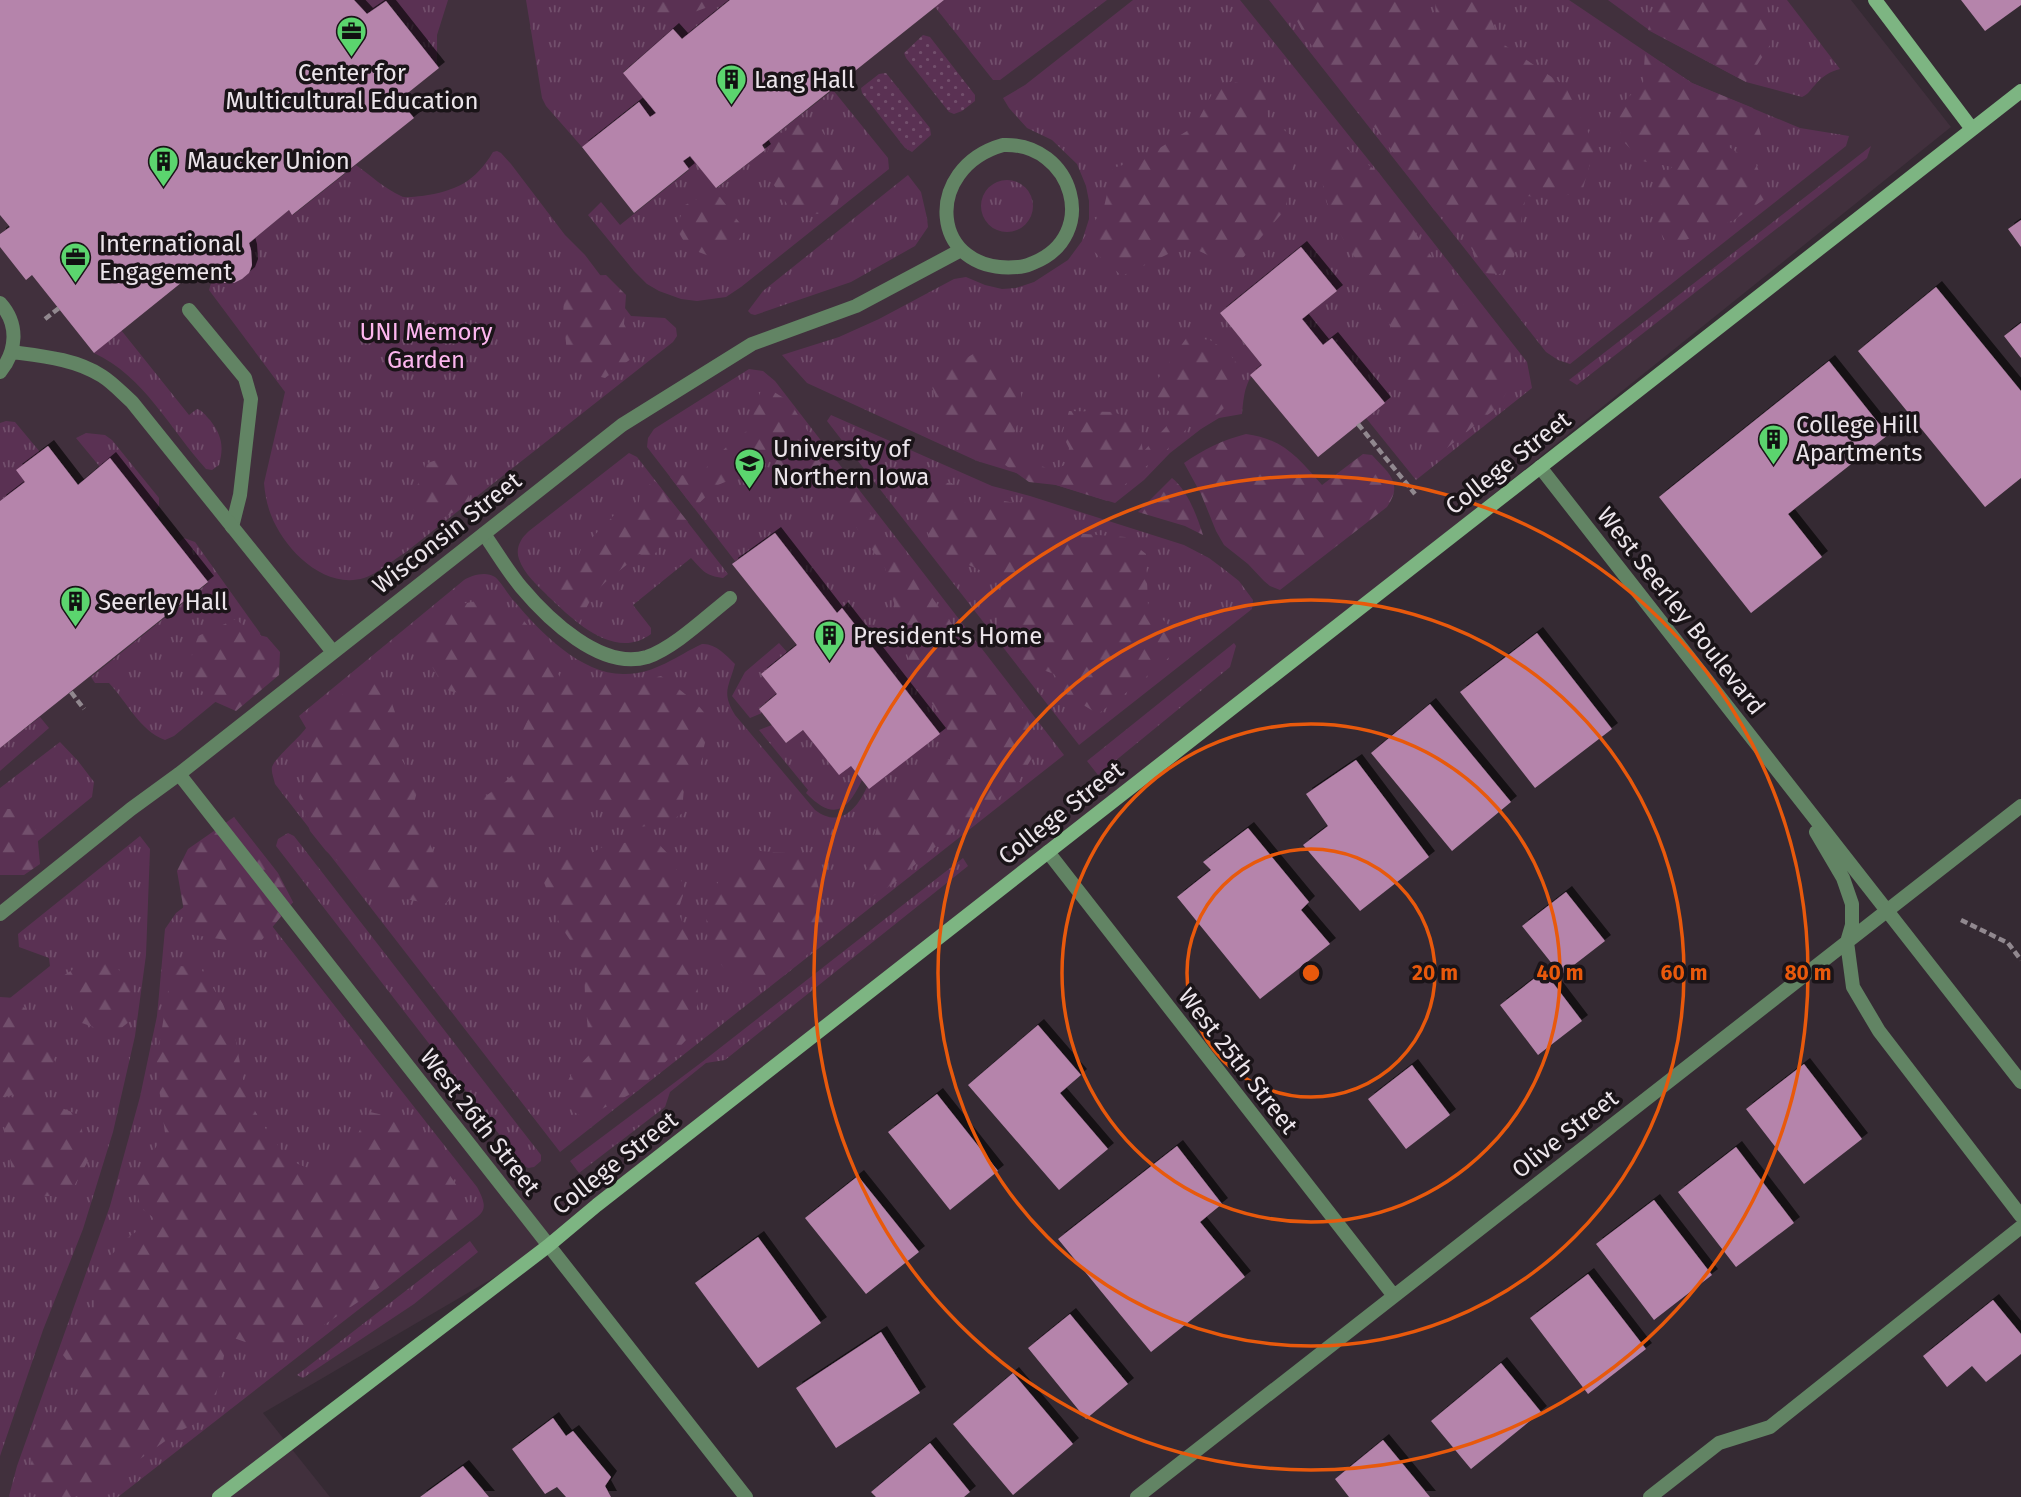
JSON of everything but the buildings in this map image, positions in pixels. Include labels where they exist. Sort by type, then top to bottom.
[{"type":"street","points":[[1875,0],[1972,129]]},
{"type":"street","name":"College Street","points":[[219,1497],[548,1246],[2015,95]]},
{"type":"street","points":[[1003,145],[1018,145],[1044,156],[1067,180],[1072,208],[1069,228],[1056,249],[1045,258],[1022,267],[994,268],[978,262],[961,250],[948,231],[945,214],[951,186],[973,159],[1003,145]]},
{"type":"street","name":"Wisconsin Street","points":[[0,914],[622,425],[752,344],[856,306],[961,250]]},
{"type":"street","points":[[0,303],[14,329],[12,352],[0,372]]},
{"type":"street","points":[[189,310],[245,378],[251,399],[240,495],[232,527]]},
{"type":"street","points":[[12,352],[75,363],[102,376],[132,402],[333,652]]},
{"type":"street","name":"West Seerley Boulevard","points":[[1540,467],[2021,1082]]},
{"type":"street","points":[[484,534],[519,585],[551,617],[575,638],[610,656],[634,659],[659,652],[730,598]]},
{"type":"street","name":"West 26th Street","points":[[179,774],[746,1497]]},
{"type":"street","name":"West Seerley Boulevard","points":[[1787,782],[1843,878],[1852,904],[1852,925],[1847,942],[1853,988],[1879,1031],[2021,1216]]},
{"type":"street","name":"Olive Street","points":[[1137,1497],[2021,807]]},
{"type":"street","name":"West 25th Street","points":[[1048,852],[1394,1296]]},
{"type":"street","points":[[1650,1497],[1719,1443],[1770,1427],[2021,1227]]},
{"type":"path","points":[[46,319],[59,308]]},
{"type":"path","points":[[1358,424],[1415,494]]},
{"type":"path","points":[[71,692],[84,709]]},
{"type":"path","points":[[1962,920],[2008,943],[2021,960]]},
{"type":"shaded area","name":"University of Northern Iowa","points":[[0,0],[1851,0],[1951,127],[1048,852],[548,1246],[263,1413],[330,1497],[0,1497]]},
{"type":"green space","points":[[354,0],[448,0],[437,35],[437,65],[387,1],[367,14]]},
{"type":"green space","points":[[526,0],[730,0],[682,39],[673,30],[623,72],[656,113],[650,117],[638,102],[582,147],[542,98]]},
{"type":"green space","points":[[645,0],[719,0],[719,3],[664,23]]},
{"type":"green space","points":[[944,0],[1107,0],[1000,80],[993,80],[935,7]]},
{"type":"green space","points":[[1133,0],[1240,0],[1527,362],[1532,388],[1416,480],[1366,418],[1385,402],[1332,338],[1323,345],[1302,319],[1337,291],[1301,247],[1220,313],[1262,365],[1246,387],[1242,414],[1219,418],[1201,429],[1115,503],[977,461],[807,383],[782,355],[839,337],[954,279],[966,277],[1002,289],[1016,288],[1034,282],[1068,260],[1082,241],[1089,219],[1086,186],[1077,164],[1052,140],[1027,128],[1003,98],[1025,85]]},
{"type":"green space","points":[[1269,0],[1569,0],[1692,83],[1800,128],[1849,136],[1846,146],[1570,364],[1546,352]]},
{"type":"green space","points":[[1286,0],[1416,0],[1414,9],[1422,21],[1436,19],[1435,0],[1484,0],[1500,42],[1565,86],[1595,146],[1582,192],[1553,198],[1526,196],[1513,262],[1500,274],[1484,273],[1462,230],[1434,210],[1306,38]]},
{"type":"green space","points":[[1608,0],[1787,0],[1840,69],[1823,77],[1802,97],[1746,82],[1649,30]]},
{"type":"green space","points":[[1767,0],[1770,45],[1746,82],[1648,30],[1656,1]]},
{"type":"green space","points":[[923,35],[930,37],[975,95],[975,101],[962,111],[954,114],[949,112],[906,58],[904,53]]},
{"type":"green space","points":[[1645,52],[1692,83],[1753,108],[1761,135],[1724,144],[1756,164],[1769,196],[1734,220],[1669,247],[1653,214],[1652,196],[1661,178],[1672,167],[1642,161],[1623,141],[1613,111],[1643,84]]},
{"type":"green space","points":[[886,73],[930,128],[931,135],[912,152],[905,148],[862,93],[861,88],[879,74]]},
{"type":"green space","points":[[1232,81],[1265,91],[1268,118],[1292,136],[1293,169],[1285,210],[1234,268],[1187,245],[1122,276],[1082,241],[1104,207],[1113,168],[1142,159],[1195,126],[1213,92]]},
{"type":"green space","points":[[833,90],[888,158],[889,169],[726,297],[697,301],[681,299],[647,284],[588,215],[601,202],[620,225],[689,170],[683,161],[690,156],[717,188],[765,150],[762,145]]},
{"type":"green space","points":[[801,123],[814,131],[822,131],[845,170],[836,211],[796,217],[767,175],[766,156],[773,137]]},
{"type":"green space","points":[[1341,144],[1379,173],[1467,309],[1509,339],[1513,378],[1500,405],[1447,448],[1415,436],[1401,401],[1403,378],[1414,359],[1379,309],[1387,289],[1355,258],[1339,231],[1326,200],[1323,172],[1327,159]]},
{"type":"green space","points":[[1871,146],[1867,158],[1577,385],[1569,380]]},
{"type":"green space","name":"UNI Memory Garden","points":[[497,151],[511,164],[565,235],[585,255],[631,316],[665,318],[676,328],[677,336],[673,342],[406,552],[364,578],[334,578],[307,564],[296,553],[285,541],[271,515],[264,483],[285,392],[209,290],[212,280],[222,283],[239,281],[250,270],[252,253],[249,243],[289,210],[293,215],[356,165],[395,193],[411,197],[455,188],[472,178],[493,152]]},
{"type":"green space","points":[[908,175],[921,192],[928,227],[915,246],[851,282],[755,315],[748,311],[763,291]]},
{"type":"green space","points":[[1007,180],[1017,182],[1025,188],[1031,196],[1031,216],[1025,224],[1017,230],[1007,232],[997,230],[989,224],[983,216],[981,206],[983,196],[989,188],[997,182]]},
{"type":"green space","points":[[707,194],[720,197],[745,230],[725,262],[688,248],[676,228],[685,205]]},
{"type":"green space","points":[[606,275],[626,295],[624,324],[639,353],[605,378],[589,374],[567,352],[563,315],[565,284],[583,276]]},
{"type":"green space","points":[[121,330],[189,415],[197,409],[214,426],[221,441],[221,452],[219,465],[212,470],[206,469],[128,375],[94,353]]},
{"type":"green space","points":[[1187,337],[1210,340],[1228,352],[1238,365],[1240,381],[1233,399],[1218,414],[1206,420],[1195,420],[1159,458],[1142,469],[1107,501],[1056,485],[1029,482],[941,419],[931,404],[937,401],[930,381],[973,354],[996,356],[1021,394],[1021,413],[1013,437],[1014,446],[1024,456],[1051,471],[1067,464],[1069,448],[1062,434],[1069,411],[1115,412],[1139,424],[1143,452],[1174,418],[1151,389]]},
{"type":"green space","points":[[749,369],[763,371],[775,381],[1064,755],[560,1152],[275,784],[272,767],[306,728],[299,716],[464,580],[487,574],[498,580],[525,614],[549,638],[577,659],[607,672],[623,674],[645,671],[702,644],[724,653],[735,664],[727,695],[735,715],[815,810],[832,818],[847,814],[853,809],[867,787],[939,734],[843,609],[837,613],[775,533],[735,561],[647,447],[648,438],[654,429]]},
{"type":"green space","points":[[763,385],[790,402],[816,445],[851,480],[876,523],[964,640],[979,669],[1018,697],[1038,747],[1017,784],[949,835],[893,884],[871,897],[865,875],[886,792],[950,759],[947,728],[911,669],[885,568],[842,507],[823,487],[801,476],[784,474],[769,461],[718,485],[694,508],[670,477],[691,474],[706,468],[733,440],[750,429]]},
{"type":"green space","points":[[831,415],[992,486],[1184,545],[1209,558],[1239,581],[1253,600],[1252,609],[1079,745],[827,421]]},
{"type":"green space","points":[[15,422],[40,452],[17,470],[25,482],[0,501],[0,423]]},
{"type":"green space","points":[[86,433],[105,435],[112,440],[159,498],[159,506],[153,513],[111,459],[100,467],[76,438]]},
{"type":"green space","points":[[1246,434],[1271,440],[1289,451],[1322,485],[1363,454],[1372,455],[1394,484],[1392,498],[1387,507],[1280,590],[1270,586],[1224,545],[1184,463],[1199,453]]},
{"type":"green space","points":[[629,453],[637,457],[728,574],[723,578],[709,574],[691,558],[633,605],[651,628],[651,634],[637,641],[623,643],[596,635],[570,617],[528,575],[519,559],[518,547],[529,531]]},
{"type":"green space","points":[[439,459],[464,480],[471,502],[445,517],[422,522],[409,502],[425,464]]},
{"type":"green space","points":[[1172,478],[1187,497],[1203,535],[1185,526],[1138,512]]},
{"type":"green space","points":[[655,481],[688,522],[673,532],[669,541],[662,544],[651,559],[639,554],[606,582],[593,596],[579,623],[547,595],[562,573],[575,565],[581,549],[622,507],[638,506],[641,490]]},
{"type":"green space","points":[[904,482],[952,483],[971,511],[987,498],[1048,509],[1072,533],[1125,537],[1146,554],[1148,606],[1175,631],[1173,654],[1098,714],[1067,695],[1054,674],[1013,659],[996,627],[1008,583],[936,550]]},
{"type":"green space","points":[[184,538],[195,542],[260,633],[264,662],[174,736],[165,740],[141,723],[109,683],[95,683],[91,677],[208,583],[177,544]]},
{"type":"green space","points":[[487,599],[524,621],[537,637],[561,679],[623,685],[661,676],[700,708],[715,734],[707,739],[699,767],[686,783],[683,813],[669,822],[635,828],[589,804],[549,823],[535,842],[507,861],[492,860],[479,818],[483,798],[523,765],[519,739],[528,719],[528,702],[513,687],[483,703],[466,694],[449,691],[419,643],[428,625],[456,605]]},
{"type":"green space","points":[[236,619],[251,633],[267,637],[280,652],[279,675],[236,711],[211,700],[186,675],[198,636]]},
{"type":"green space","points":[[779,643],[787,652],[761,674],[777,694],[759,708],[762,713],[750,718],[732,696],[745,672]]},
{"type":"green space","points":[[1234,643],[1236,646],[1230,667],[1098,775],[1087,761]]},
{"type":"green space","points":[[370,682],[386,686],[401,730],[398,753],[418,788],[414,803],[436,859],[451,880],[450,900],[442,906],[378,896],[326,851],[310,831],[299,797],[311,756],[312,729],[347,690],[357,683]]},
{"type":"green space","points":[[40,717],[49,728],[0,771],[0,748]]},
{"type":"green space","points":[[772,725],[786,743],[803,730],[851,766],[862,780],[845,806],[832,810],[806,793],[808,790],[759,730]]},
{"type":"green space","points":[[60,742],[94,782],[92,797],[0,872],[0,788]]},
{"type":"green space","points":[[0,809],[17,809],[37,831],[40,864],[24,875],[0,875]]},
{"type":"green space","points":[[234,817],[278,873],[293,902],[261,941],[226,940],[188,934],[177,871],[188,849]]},
{"type":"green space","points":[[288,833],[294,836],[541,1155],[541,1161],[534,1167],[523,1165],[276,846],[278,839]]},
{"type":"green space","points":[[140,836],[150,849],[146,955],[135,1036],[113,1132],[83,1229],[43,1330],[0,1456],[0,1006],[50,966],[49,958],[19,947],[18,934]]},
{"type":"green space","points":[[651,836],[671,857],[685,889],[678,911],[690,943],[699,999],[687,1039],[640,1089],[585,1118],[572,1111],[568,1091],[569,1079],[590,1054],[584,961],[560,925],[542,877],[557,859],[579,860],[606,845],[639,841]]},
{"type":"green space","points":[[760,851],[790,853],[813,867],[821,897],[823,925],[821,942],[785,975],[752,988],[737,980],[716,958],[707,931],[707,916],[710,900],[725,874]]},
{"type":"green space","points":[[963,858],[968,866],[725,1060],[706,1063],[670,1092],[665,1107],[579,1173],[570,1161],[702,1062]]},
{"type":"green space","points":[[225,875],[232,875],[477,1187],[484,1207],[479,1215],[462,1229],[118,1497],[10,1497],[17,1466],[110,1206],[140,1097],[157,1016],[165,929],[176,913]]},
{"type":"green space","points":[[84,962],[112,963],[133,984],[135,1017],[120,1029],[99,1029],[79,1022],[69,1001],[63,976]]},
{"type":"green space","points":[[179,966],[200,967],[223,1004],[235,1036],[246,1096],[289,1160],[321,1174],[347,1153],[370,1112],[414,1122],[459,1189],[463,1216],[428,1255],[321,1327],[271,1351],[228,1336],[212,1415],[178,1432],[95,1491],[74,1497],[46,1497],[28,1476],[39,1429],[86,1385],[59,1350],[91,1320],[105,1262],[127,1238],[155,1219],[141,1208],[134,1181],[165,1133],[156,1065],[169,985]]},
{"type":"green space","points":[[0,997],[15,998],[36,1020],[58,1068],[27,1092],[0,1098]]},
{"type":"green space","points":[[23,1104],[52,1104],[79,1115],[88,1161],[69,1195],[31,1197],[12,1173],[2,1118]]},
{"type":"green space","points":[[470,1241],[478,1252],[414,1304],[303,1378],[297,1375]]},
{"type":"place","name":"Center for Multicultural Education","points":[[352,58]]},
{"type":"place","name":"Lang Hall","points":[[731,107]]},
{"type":"place","name":"Maucker Union","points":[[164,188]]},
{"type":"place","name":"International Engagement","points":[[76,285]]},
{"type":"place","name":"College Hill Apartments","points":[[1773,466]]},
{"type":"place","name":"University of Northern Iowa","points":[[750,490]]},
{"type":"place","name":"Seerley Hall","points":[[75,629]]},
{"type":"place","name":"President's Home","points":[[830,663]]}]
